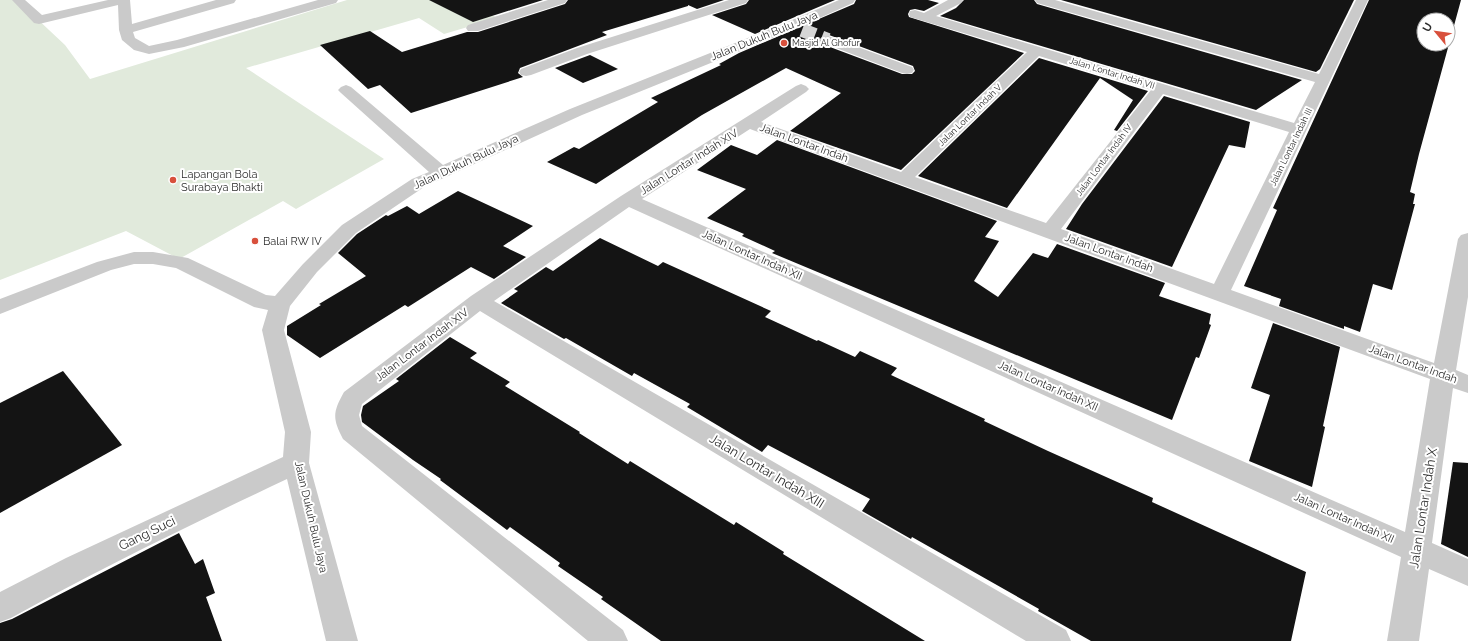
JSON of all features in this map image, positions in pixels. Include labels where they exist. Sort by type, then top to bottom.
[{"type":"street","points":[[18,0],[39,20],[124,0],[126,30],[129,40],[138,47],[148,50],[161,48],[332,0]]},
{"type":"street","points":[[126,30],[230,0]]},
{"type":"street","points":[[473,28],[561,0]]},
{"type":"street","points":[[526,72],[582,51],[742,0]]},
{"type":"street","name":"Jalan Dukuh Bulu Jaya","points":[[342,641],[296,463],[298,432],[273,330],[280,304],[310,268],[349,229],[418,183],[576,112],[796,28],[849,0]]},
{"type":"street","name":"Jalan Lontar Indah VII","points":[[957,0],[920,16],[1299,130]]},
{"type":"street","points":[[1041,0],[1323,80]]},
{"type":"street","name":"Jalan Lontar Indah III","points":[[1219,294],[1362,0]]},
{"type":"street","points":[[828,40],[907,70]]},
{"type":"street","name":"Jalan Lontar Indah V","points":[[903,179],[1036,51]]},
{"type":"street","name":"Jalan Lontar Indah IV","points":[[1049,232],[1160,88]]},
{"type":"street","name":"Jalan Lontar Indah XIV","points":[[612,641],[352,432],[347,421],[346,409],[353,398],[479,302],[628,200],[801,89]]},
{"type":"street","points":[[346,90],[441,173]]},
{"type":"street","name":"Jalan Lontar Indah","points":[[750,123],[1468,384]]},
{"type":"street","name":"Jalan Lontar Indah XII","points":[[628,200],[1468,572]]},
{"type":"street","name":"Jalan Lontar Indah X","points":[[1403,641],[1443,375],[1468,241]]},
{"type":"street","points":[[0,307],[104,266],[134,258],[153,258],[181,262],[262,302],[280,304]]},
{"type":"street","name":"Jalan Lontar Indah XIII","points":[[479,302],[1055,641]]},
{"type":"street","name":"Gang Suci","points":[[0,608],[153,530],[296,463]]},
{"type":"shaded area","name":"Lapangan Bola Surabaya Bhakti","points":[[0,0],[17,0],[65,45],[90,79],[347,0],[459,0],[498,18],[444,34],[419,18],[246,68],[384,159],[296,209],[283,201],[179,259],[126,231],[0,280]]},
{"type":"building","points":[[429,0],[543,0],[473,22]]},
{"type":"building","points":[[568,0],[724,0],[697,9],[688,5],[602,32],[607,35],[520,68],[518,73],[523,77],[411,113],[380,85],[368,89],[320,45],[370,31],[402,52],[467,32],[478,32],[565,4]]},
{"type":"building","points":[[749,0],[835,0],[755,34],[712,15],[746,4]]},
{"type":"building","points":[[856,0],[928,0],[939,3],[924,11],[915,9],[910,10],[908,14],[909,17],[1024,53],[901,170],[790,131],[841,93],[786,68],[702,115],[596,184],[547,162],[574,147],[579,149],[658,102],[651,98],[721,65],[719,64],[739,53],[854,4]],"holes":[[[829,35],[913,66],[915,71],[912,74],[902,74],[822,44],[820,39],[823,36]]]},
{"type":"building","points":[[964,0],[1034,0],[1037,4],[1302,80],[1256,110],[940,16],[956,8]]},
{"type":"building","points":[[1061,0],[1354,0],[1320,69],[1316,72]]},
{"type":"building","points":[[1369,0],[1461,0],[1456,18],[1456,12],[1416,12],[1416,52],[1447,52],[1410,192],[1415,194],[1413,204],[1415,204],[1392,290],[1373,284],[1360,332],[1344,326],[1344,329],[1279,306],[1281,299],[1244,286],[1277,210],[1273,208]]},
{"type":"building","points":[[590,55],[618,69],[583,83],[555,68]]},
{"type":"building","points":[[1039,58],[1148,91],[1117,131],[1114,130],[1133,100],[1100,78],[1007,208],[918,176]]},
{"type":"building","points":[[1164,96],[1250,122],[1245,148],[1229,145],[1172,267],[1066,229],[1082,204]]},
{"type":"building","points":[[777,140],[997,221],[985,237],[999,241],[974,281],[998,297],[1033,253],[1048,258],[1057,244],[1165,283],[1159,296],[1211,314],[1209,324],[1211,325],[1199,358],[1196,357],[1172,420],[772,253],[775,251],[742,236],[744,234],[707,218],[746,189],[697,170],[731,145],[757,155]]},
{"type":"building","points":[[458,191],[533,226],[503,246],[526,257],[494,279],[471,267],[408,307],[405,305],[320,358],[287,335],[287,326],[321,305],[319,304],[366,276],[338,253],[357,234],[386,215],[388,216],[407,206],[419,214]]},
{"type":"building","points":[[600,238],[658,266],[663,262],[771,311],[765,317],[817,341],[818,340],[855,357],[860,351],[897,368],[891,375],[985,419],[984,421],[1153,498],[1152,502],[1306,572],[1291,641],[1091,641],[1038,611],[1039,609],[912,537],[911,539],[862,511],[870,499],[768,445],[762,452],[687,407],[690,404],[634,373],[632,376],[501,303],[518,291],[514,289],[546,267],[553,271]]},
{"type":"building","points":[[1273,323],[1340,347],[1312,487],[1249,461],[1270,395],[1251,388]]},
{"type":"building","points":[[450,337],[477,353],[470,358],[510,382],[505,386],[580,432],[579,433],[628,464],[630,461],[734,525],[736,522],[784,552],[783,554],[925,641],[661,641],[601,599],[603,597],[558,566],[560,563],[510,527],[507,530],[440,480],[441,479],[362,422],[361,415],[363,406],[399,381],[396,379]]},
{"type":"building","points":[[63,371],[122,445],[0,513],[0,403]]},
{"type":"building","points":[[1453,462],[1468,463],[1468,557],[1441,544]]},
{"type":"building","points":[[179,533],[195,564],[203,559],[215,593],[206,597],[222,641],[0,641],[0,623],[12,619]]},
{"type":"tunnel","points":[[802,30],[828,40]]},
{"type":"place","name":"Masjid Al Ghofur","points":[[784,43]]},
{"type":"place","name":"Lapangan Bola Surabaya Bhakti","points":[[173,180]]},
{"type":"place","name":"Balai RW IV","points":[[255,241]]}]
